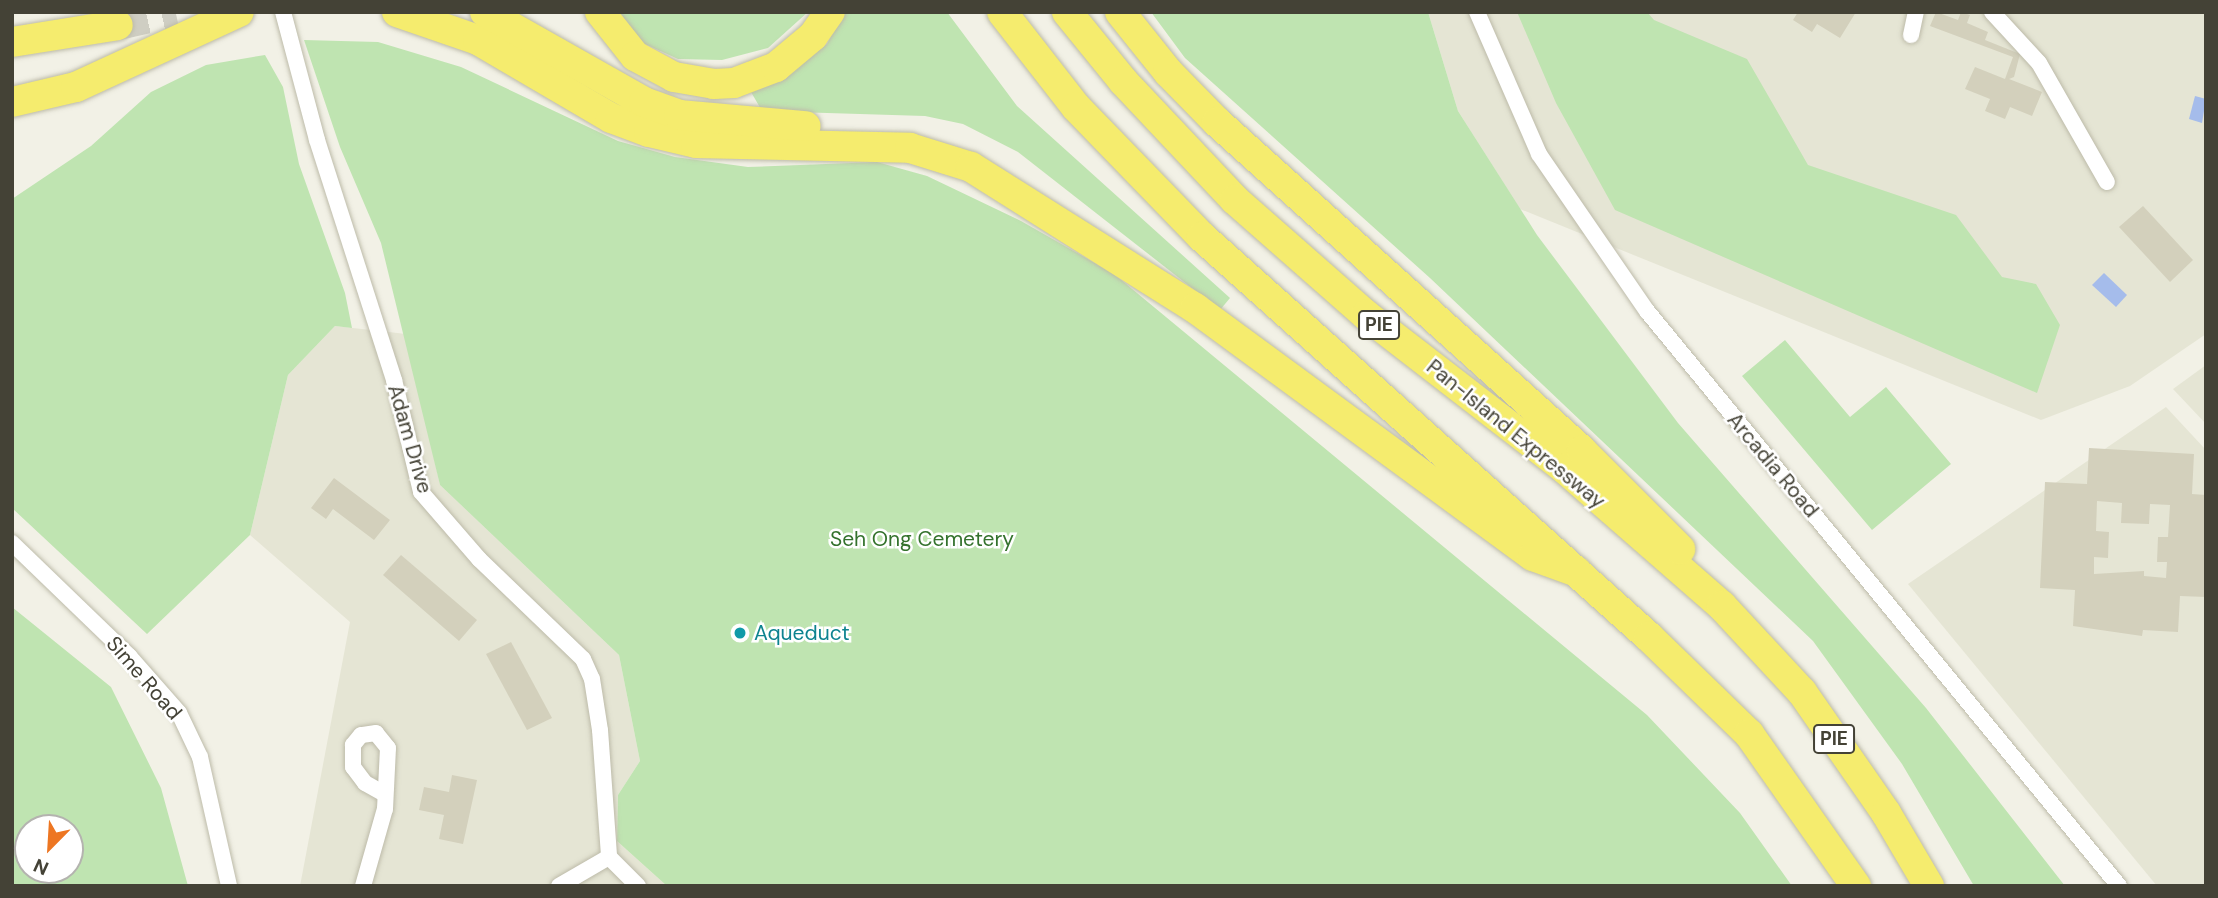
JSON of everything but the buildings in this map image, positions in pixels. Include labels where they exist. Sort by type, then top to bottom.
[{"type":"highway","points":[[12,102],[76,87],[239,12]]},
{"type":"highway","points":[[397,12],[478,40],[611,118],[649,132],[696,143],[910,148],[944,156],[1002,182],[1111,251],[1533,556],[1577,572]]},
{"type":"highway","points":[[485,12],[607,84],[679,115],[852,128],[899,138],[910,148]]},
{"type":"highway","points":[[600,12],[635,56],[674,77],[713,84],[734,83],[776,67],[813,36],[830,12]]},
{"type":"highway","name":"PIE","points":[[1002,12],[1076,107],[1202,237],[1577,572],[1749,734],[1856,886]]},
{"type":"highway","name":"Pan-Island Expressway","points":[[1067,12],[1123,81],[1235,200],[1366,315],[1565,469],[1722,606],[1802,692],[1886,813],[1929,886]]},
{"type":"highway","points":[[1120,12],[1168,72],[1217,122],[1667,531],[1722,606]]},
{"type":"highway","points":[[12,42],[118,25]]},
{"type":"highway","points":[[12,82],[76,73],[98,75]]},
{"type":"street","name":"Adam Drive","points":[[283,12],[317,140],[394,380],[421,492],[479,559],[583,659],[592,679],[605,775],[608,857]]},
{"type":"street","name":"Arcadia Road","points":[[1477,12],[1539,154],[1647,311],[2119,886]]},
{"type":"street","points":[[1910,35],[1916,12]]},
{"type":"street","points":[[1992,12],[2039,63],[2107,182]]},
{"type":"street","name":"Sime Road","points":[[12,543],[129,656],[179,713],[200,757],[229,886]]},
{"type":"street","points":[[363,886],[385,794]]},
{"type":"street","points":[[559,886],[608,857],[638,886]]},
{"type":"shaded area","points":[[1428,12],[2206,12],[2206,334],[2130,386],[2041,420],[1520,209],[1458,111]]},
{"type":"shaded area","points":[[335,326],[406,334],[440,485],[619,655],[640,761],[618,795],[617,841],[667,886],[300,886],[350,622],[250,535],[288,375]]},
{"type":"shaded area","points":[[2206,365],[2206,424],[2173,389]]},
{"type":"shaded area","points":[[2166,407],[2206,450],[2206,886],[2157,886],[1908,584]]},
{"type":"green space","points":[[618,12],[808,12],[768,48],[722,60],[678,59],[634,39]]},
{"type":"green space","points":[[844,12],[947,12],[1017,106],[1230,298],[1220,310],[1018,152],[963,124],[925,116],[762,111],[751,92],[787,75],[827,44]]},
{"type":"green space","points":[[1151,12],[1428,12],[1458,111],[1537,235],[1678,423],[1926,708],[2065,886],[1974,886],[1902,764],[1813,641],[1430,278],[1185,58]]},
{"type":"green space","points":[[1517,12],[1647,12],[1654,20],[1747,59],[1808,165],[1956,215],[2002,277],[2036,284],[2060,325],[2037,393],[1615,210],[1556,103]]},
{"type":"green space","name":"Seh Ong Cemetery","points":[[304,40],[378,42],[461,67],[618,141],[675,157],[748,167],[877,162],[927,176],[1021,221],[1114,274],[1647,715],[1740,813],[1792,886],[667,886],[617,841],[618,795],[640,761],[619,655],[440,485],[381,243],[340,147]]},
{"type":"green space","points":[[265,55],[283,87],[299,164],[345,293],[352,328],[335,326],[288,375],[250,535],[147,634],[12,508],[12,199],[91,146],[151,92],[206,65]]},
{"type":"green space","points":[[1785,340],[1850,417],[1886,387],[1951,464],[1872,530],[1742,376]]},
{"type":"green space","points":[[12,607],[111,687],[161,788],[188,886],[12,886]]},
{"type":"water","points":[[2195,96],[2206,99],[2202,123],[2189,119]]},
{"type":"water","points":[[2104,273],[2127,295],[2116,307],[2092,285]]},
{"type":"tunnel","points":[[118,25],[176,12]]},
{"type":"place","name":"Aqueduct","points":[[740,633]]}]
